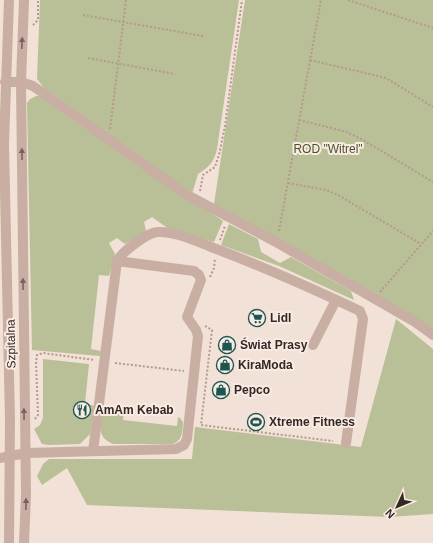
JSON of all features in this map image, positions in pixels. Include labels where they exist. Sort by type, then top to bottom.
[{"type":"street","name":"Szpitalna","points":[[9,0],[5,82],[4,151],[5,458],[9,543]]},
{"type":"street","name":"Szpitalna","points":[[24,0],[21,82],[26,453],[24,543]]},
{"type":"street","points":[[5,82],[21,82],[33,86],[187,195],[276,242],[415,322],[433,335]]},
{"type":"street","points":[[93,451],[117,261],[128,249],[155,232],[165,232],[216,249],[270,270],[360,311],[363,319],[346,443]]},
{"type":"street","points":[[5,458],[26,453],[176,450],[182,447],[187,439],[198,333],[187,317],[201,280],[199,275],[194,272],[117,261]]},
{"type":"street","points":[[313,345],[336,300]]},
{"type":"path","points":[[33,32],[33,25],[38,20],[38,0]]},
{"type":"path","points":[[109,140],[126,0]]},
{"type":"path","points":[[199,202],[203,175],[215,166],[219,155],[225,126],[242,0]]},
{"type":"path","points":[[276,242],[321,0]]},
{"type":"path","points":[[348,0],[433,28]]},
{"type":"path","points":[[83,15],[203,36]]},
{"type":"path","points":[[88,58],[175,74]]},
{"type":"path","points":[[310,60],[386,78],[433,107]]},
{"type":"path","points":[[299,120],[346,132],[363,140],[433,182]]},
{"type":"path","points":[[288,183],[326,190],[338,195],[421,244]]},
{"type":"path","points":[[209,279],[214,268],[216,249],[228,217]]},
{"type":"path","points":[[374,299],[433,231]]},
{"type":"path","points":[[202,325],[212,330],[201,425],[333,441]]},
{"type":"path","points":[[34,420],[38,417],[36,362],[38,355],[43,353],[194,372]]},
{"type":"green space","points":[[40,0],[239,0],[217,149],[210,164],[198,174],[192,194],[50,96],[37,79]]},
{"type":"green space","name":"ROD \"Witrel\"","points":[[245,0],[433,0],[433,331],[214,204]]},
{"type":"green space","points":[[39,96],[117,151],[223,221],[214,242],[169,229],[152,217],[144,222],[146,231],[133,240],[125,244],[117,238],[109,243],[115,254],[109,276],[99,275],[91,349],[101,351],[100,356],[32,350],[27,103],[30,99]]},
{"type":"green space","points":[[229,224],[258,239],[261,252],[280,263],[291,257],[351,291],[354,300],[279,266],[221,245]]},
{"type":"green space","points":[[396,319],[433,349],[433,514],[389,517],[87,505],[67,468],[42,485],[37,476],[43,464],[49,459],[192,459],[195,427],[361,447]]},
{"type":"green space","points":[[43,359],[89,364],[85,403],[94,406],[90,434],[80,444],[42,444],[34,429],[40,425],[43,418]]},
{"type":"green space","points":[[108,408],[124,411],[123,420],[177,426],[178,417],[183,422],[180,438],[173,444],[113,444],[104,438],[101,432],[102,414]]},
{"type":"place","name":"Lidl","points":[[257,318]]},
{"type":"place","name":"Świat Prasy","points":[[227,345]]},
{"type":"place","name":"KiraModa","points":[[225,365]]},
{"type":"place","name":"Pepco","points":[[221,390]]},
{"type":"place","name":"AmAm Kebab","points":[[82,410]]},
{"type":"place","name":"Xtreme Fitness","points":[[256,422]]}]
